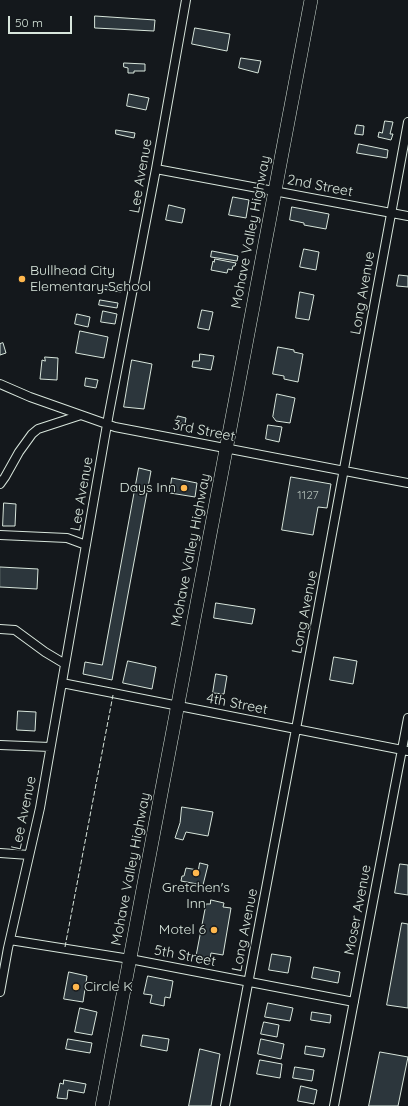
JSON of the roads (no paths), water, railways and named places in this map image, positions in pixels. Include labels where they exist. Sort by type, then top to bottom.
[{"type":"highway","name":"Mohave Valley Highway","points":[[102,1106],[311,0]]},
{"type":"street","name":"Lee Avenue","points":[[0,992],[4,952],[10,940],[40,808],[107,423],[156,169],[186,0]]},
{"type":"street","name":"Long Avenue","points":[[225,1106],[408,122]]},
{"type":"street","name":"2nd Street","points":[[156,169],[408,216]]},
{"type":"street","name":"3rd Street","points":[[0,384],[30,397],[115,427],[408,483]]},
{"type":"street","points":[[0,484],[19,452],[32,434],[38,429],[81,415]]},
{"type":"street","points":[[0,535],[67,538],[86,545]]},
{"type":"street","points":[[0,629],[15,630],[45,652],[65,664]]},
{"type":"street","name":"4th Street","points":[[62,683],[405,750]]},
{"type":"street","name":"Moser Avenue","points":[[334,1106],[405,750],[408,718]]},
{"type":"street","points":[[0,745],[50,747]]},
{"type":"street","points":[[0,853],[29,855]]},
{"type":"street","name":"5th Street","points":[[10,940],[130,959],[354,1002]]},
{"type":"place","name":"Bullhead City Elementary School","points":[[22,279]]},
{"type":"place","name":"Days Inn","points":[[184,488]]},
{"type":"place","name":"Gretchen's Inn","points":[[196,873]]},
{"type":"place","name":"Motel 6","points":[[214,930]]},
{"type":"place","name":"Circle K","points":[[76,987]]}]
